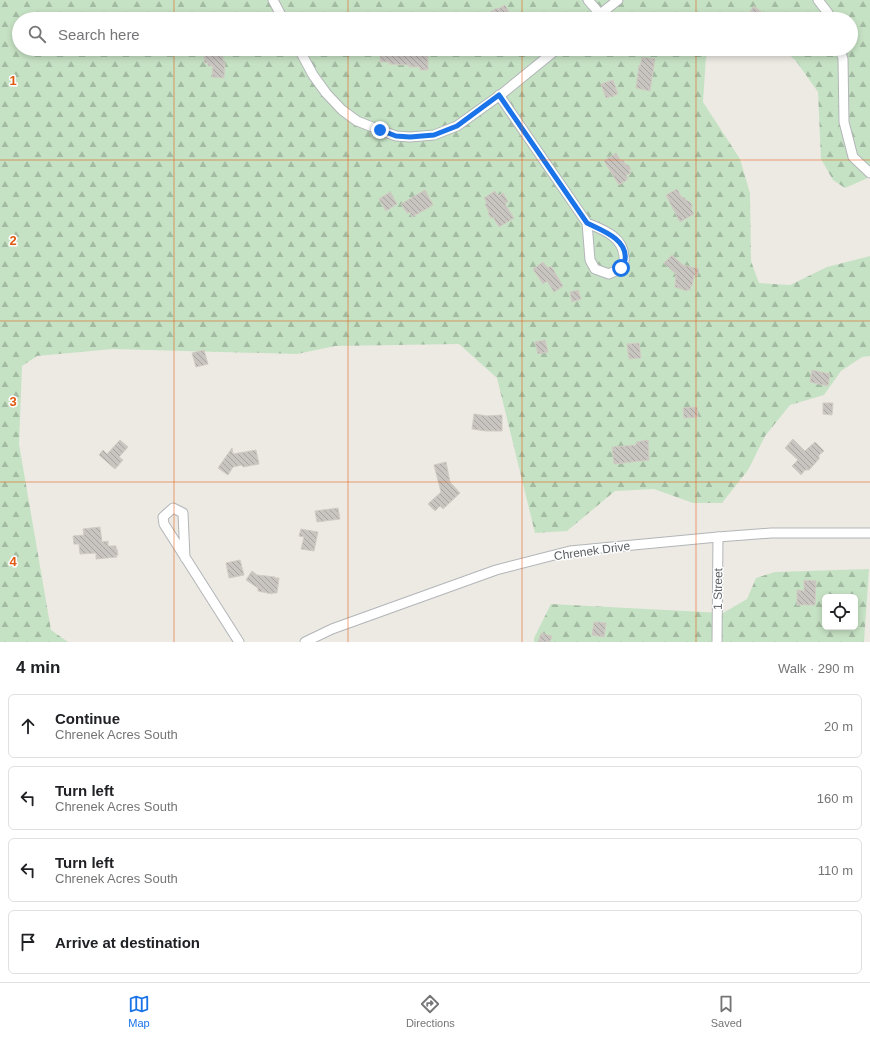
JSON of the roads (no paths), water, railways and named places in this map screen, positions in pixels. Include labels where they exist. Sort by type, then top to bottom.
[{"type":"street","points":[[273,0],[279,12]]},
{"type":"street","points":[[588,0],[594,12]]},
{"type":"street","points":[[603,12],[618,0]]},
{"type":"street","points":[[818,0],[827,12]]},
{"type":"street","points":[[303,56],[313,75],[326,93],[342,110],[357,121],[396,136],[410,137],[434,135],[457,126],[548,56]]},
{"type":"street","points":[[842,56],[844,122],[853,157],[870,173]]},
{"type":"street","points":[[499,95],[587,223],[590,260],[595,269],[609,274],[621,268],[625,260],[624,250],[619,242],[608,233],[587,223]]},
{"type":"street","points":[[185,558],[184,513],[173,508],[163,517],[164,524],[185,558],[239,642]]},
{"type":"street","name":"Chrenek Drive","points":[[305,642],[332,629],[496,570],[570,551],[771,533],[870,533]]},
{"type":"street","name":"1 Street","points":[[718,537],[718,642]]}]
